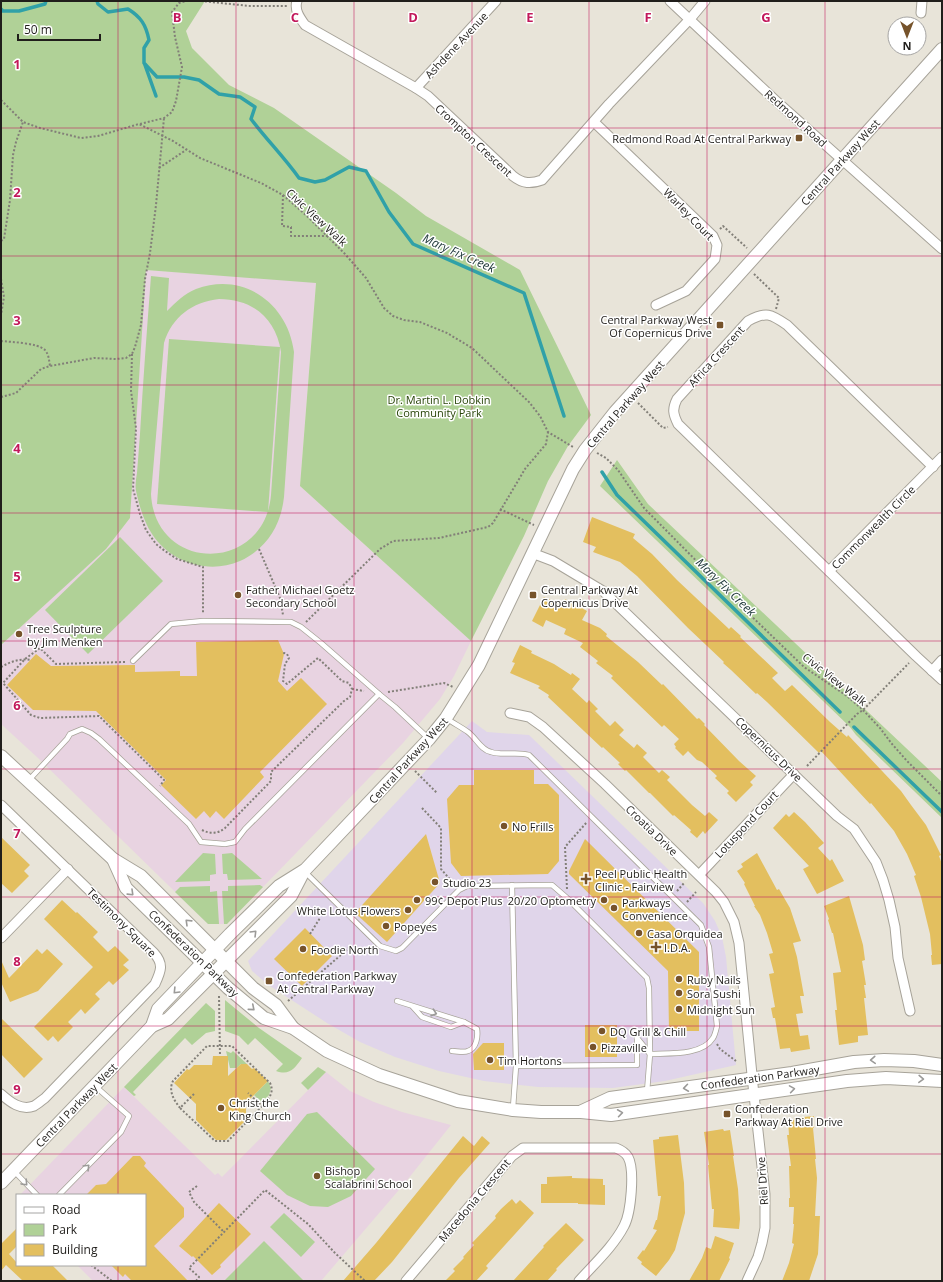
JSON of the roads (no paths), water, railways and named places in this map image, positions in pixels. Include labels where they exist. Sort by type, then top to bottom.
[{"type":"street","name":"Ashdene Avenue","points":[[416,88],[496,1]]},
{"type":"street","name":"Redmond Road","points":[[670,1],[774,99],[942,248]]},
{"type":"street","name":"Crompton Crescent","points":[[296,3],[298,15],[305,25],[428,96],[520,182],[533,184],[542,180],[639,72],[706,1]]},
{"type":"street","points":[[921,13],[922,1]]},
{"type":"street","name":"Central Parkway West","points":[[152,1026],[158,1009],[279,886],[304,871],[407,764],[446,718],[463,692],[492,638],[543,529],[573,469],[585,450],[599,432],[746,266],[942,49]]},
{"type":"street","name":"Warley Court","points":[[594,122],[713,236],[717,245],[715,259],[686,291],[656,305]]},
{"type":"street","name":"Africa Crescent","points":[[829,571],[678,424],[673,414],[677,399],[748,320],[759,315],[774,316],[786,325],[933,467]]},
{"type":"street","name":"Commonwealth Circle","points":[[942,457],[829,571],[942,680]]},
{"type":"street","name":"Copernicus Drive","points":[[532,553],[553,561],[603,591],[837,816],[854,829],[876,862],[889,900],[895,927],[898,958],[910,1011]]},
{"type":"street","points":[[932,671],[942,660]]},
{"type":"street","name":"Croatia Drive","points":[[510,713],[529,717],[543,728],[699,875],[724,902],[734,922],[741,954],[752,1079]]},
{"type":"street","name":"Confederation Parkway","points":[[1,756],[113,859],[141,876],[253,988],[276,1005],[293,1028]]},
{"type":"street","name":"Lotuspond Court","points":[[699,875],[794,774]]},
{"type":"street","name":"Testimony Square","points":[[1,805],[68,868],[159,959],[161,964],[159,975],[155,984],[45,1098],[34,1106],[25,1107],[15,1105],[1,1094]]},
{"type":"street","name":"Confederation Parkway","points":[[113,859],[126,888],[228,988],[264,1018],[293,1028],[327,1051],[379,1075],[458,1101],[513,1110],[581,1112],[611,1115],[847,1081],[886,1078],[942,1081]]},
{"type":"street","points":[[1,938],[68,868]]},
{"type":"street","name":"Central Parkway West","points":[[1,1183],[152,1026],[168,1019],[291,896],[304,871]]},
{"type":"street","name":"Confederation Parkway","points":[[581,1112],[610,1098],[752,1079],[862,1061],[892,1060],[942,1064]]},
{"type":"street","name":"Riel Drive","points":[[747,1281],[758,1257],[764,1228],[764,1194],[752,1079]]},
{"type":"street","name":"Macedonia Crescent","points":[[406,1281],[512,1156],[523,1148],[616,1148],[623,1151],[628,1158],[631,1173],[631,1191],[628,1213],[617,1238],[579,1281]]},
{"type":"lane","points":[[133,662],[171,624],[203,621],[291,622],[301,627],[321,643],[395,707],[429,739]]},
{"type":"lane","points":[[28,780],[70,734],[82,729],[99,738],[189,824],[201,842],[225,844],[235,842],[245,829],[379,694]]},
{"type":"lane","points":[[446,718],[468,732],[484,749],[492,753],[523,753],[529,755],[701,925],[709,947],[717,1026],[713,1038],[698,1050],[650,1054]]},
{"type":"lane","points":[[304,871],[380,946],[396,951],[402,948],[459,890],[467,886],[552,885],[567,898],[647,978],[649,988],[650,1054],[646,1094]]},
{"type":"lane","points":[[512,885],[516,1066],[513,1110]]},
{"type":"lane","points":[[397,1001],[464,1022],[477,1029],[478,1037],[473,1047],[468,1052],[452,1051]]},
{"type":"lane","points":[[412,1006],[422,1017],[451,1027],[464,1022]]},
{"type":"lane","points":[[516,1066],[637,1065],[637,1038],[650,1054]]},
{"type":"lane","points":[[61,1194],[121,1132],[130,1116],[95,1086]]},
{"type":"lane","points":[[13,1170],[36,1194]]},
{"type":"waterway","name":"Mary Fix Creek","points":[[1,9],[3,11],[19,11],[45,4],[46,1]]},
{"type":"waterway","name":"Mary Fix Creek","points":[[97,1],[98,4],[108,12],[128,9],[140,18],[149,40],[144,48],[144,63],[157,77],[184,77],[199,80],[219,94],[240,97],[255,107],[251,119],[299,178],[315,182],[325,180],[349,167],[366,171],[389,212],[413,244],[524,293],[564,416]]},
{"type":"waterway","points":[[145,65],[156,96]]},
{"type":"waterway","name":"Mary Fix Creek","points":[[602,472],[617,495],[840,712]]},
{"type":"waterway","name":"Mary Fix Creek","points":[[854,727],[942,812]]},
{"type":"place","name":"Redmond Road At Central Parkway","points":[[799,138]]},
{"type":"place","name":"Central Parkway West Of Copernicus Drive","points":[[720,325]]},
{"type":"place","name":"Father Michael Goetz Secondary School","points":[[238,595]]},
{"type":"place","name":"Central Parkway At Copernicus Drive","points":[[533,595]]},
{"type":"place","name":"Tree Sculpture by Jim Menken","points":[[19,634]]},
{"type":"place","name":"No Frills","points":[[504,826]]},
{"type":"place","name":"Peel Public Health Clinic - Fairview","points":[[586,879]]},
{"type":"place","name":"Studio 23","points":[[435,882]]},
{"type":"place","name":"99¢ Depot Plus","points":[[417,900]]},
{"type":"place","name":"20/20 Optometry","points":[[604,900]]},
{"type":"place","name":"Parkways Convenience","points":[[614,908]]},
{"type":"place","name":"White Lotus Flowers","points":[[408,910]]},
{"type":"place","name":"Popeyes","points":[[386,926]]},
{"type":"place","name":"Casa Orquidea","points":[[639,933]]},
{"type":"place","name":"I.D.A.","points":[[656,947]]},
{"type":"place","name":"Foodie North","points":[[303,949]]},
{"type":"place","name":"Ruby Nails","points":[[679,979]]},
{"type":"place","name":"Confederation Parkway At Central Parkway","points":[[269,981]]},
{"type":"place","name":"Sora Sushi","points":[[679,993]]},
{"type":"place","name":"Midnight Sun","points":[[679,1009]]},
{"type":"place","name":"DQ Grill & Chill","points":[[602,1031]]},
{"type":"place","name":"Pizzaville","points":[[593,1047]]},
{"type":"place","name":"Tim Hortons","points":[[490,1060]]},
{"type":"place","name":"Christ the King Church","points":[[221,1108]]},
{"type":"place","name":"Confederation Parkway At Riel Drive","points":[[727,1114]]},
{"type":"place","name":"Bishop Scalabrini School","points":[[317,1176]]},
{"type":"park label","name":"Dr. Martin L. Dobkin Community Park","points":[[439,405]]}]
